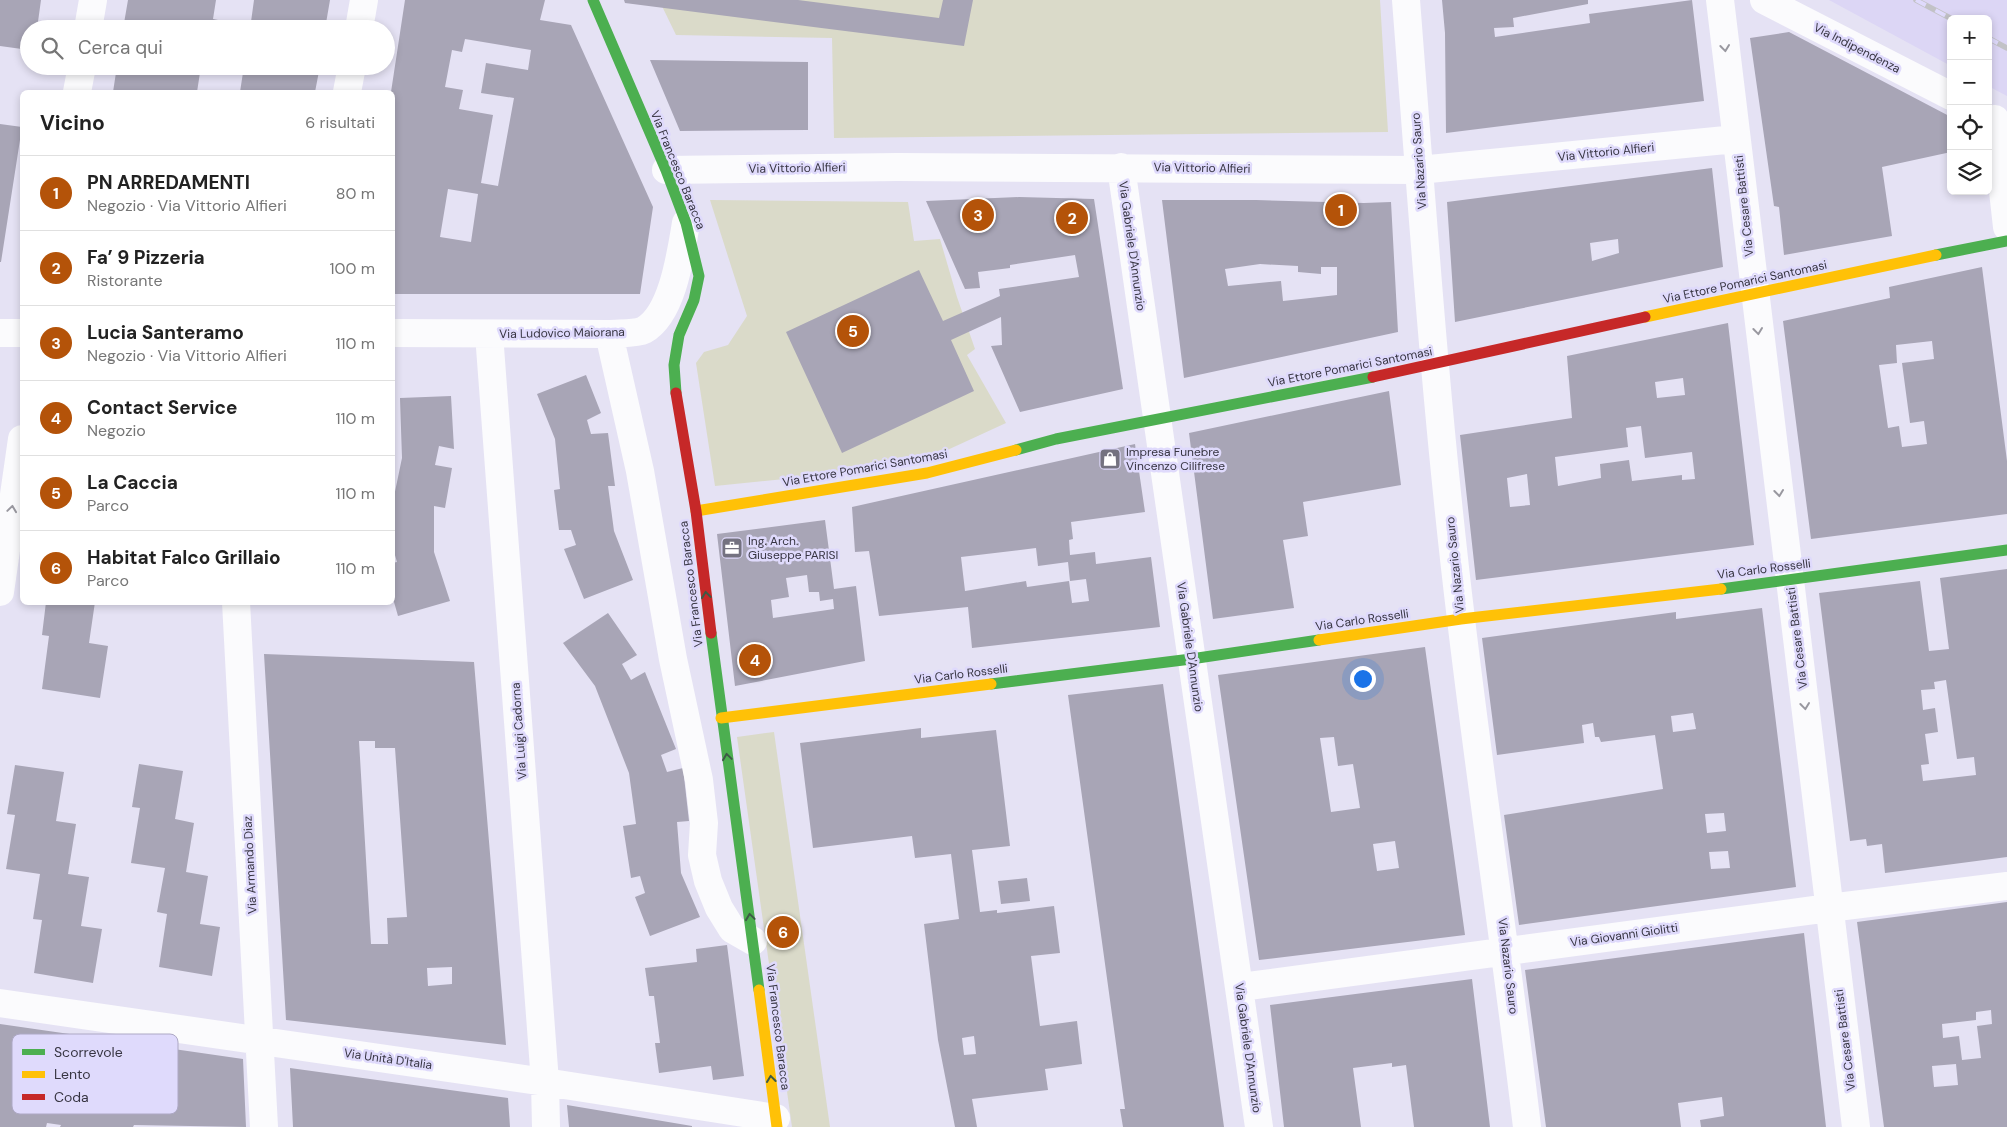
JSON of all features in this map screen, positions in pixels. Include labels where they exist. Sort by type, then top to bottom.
[{"type":"street","points":[[90,20],[93,0]]},
{"type":"street","points":[[361,20],[364,0]]},
{"type":"street","name":"Via Francesco Baracca","points":[[592,0],[666,170],[686,223],[699,276],[694,300],[679,335],[674,378],[696,511],[721,718],[754,941],[776,1122]]},
{"type":"street","name":"Via Nazario Sauro","points":[[1406,0],[1434,365],[1461,619],[1506,950],[1527,1127]]},
{"type":"street","name":"Via Cesare Battisti","points":[[1720,0],[1856,1127]]},
{"type":"street","name":"Via Indipendenza","points":[[1764,0],[1947,94]]},
{"type":"street","points":[[78,90],[81,75]]},
{"type":"street","points":[[347,90],[350,75]]},
{"type":"street","points":[[1997,120],[2007,227]]},
{"type":"street","name":"Via Vittorio Alfieri","points":[[666,170],[897,166],[1419,170],[1736,139]]},
{"type":"street","name":"Via Gabriele D'Annunzio","points":[[1121,167],[1259,1127]]},
{"type":"street","name":"Via Ludovico Maiorana","points":[[395,333],[609,334],[644,330],[661,314],[676,274],[686,223]]},
{"type":"street","name":"Via Ettore Pomarici Santomasi","points":[[696,511],[927,473],[1056,438],[1434,365],[1754,294],[2007,241]]},
{"type":"street","points":[[0,333],[20,333]]},
{"type":"street","name":"Via Luigi Cadorna","points":[[489,334],[545,1082],[546,1127]]},
{"type":"street","points":[[609,334],[640,471],[672,659],[699,780],[704,823],[702,855],[706,872],[719,908],[732,929],[754,941]]},
{"type":"street","points":[[0,592],[20,453]]},
{"type":"street","name":"Via Carlo Rosselli","points":[[721,718],[1191,659],[1461,619],[1790,581],[2007,550]]},
{"type":"street","name":"Via Armando Diaz","points":[[236,605],[264,1127]]},
{"type":"street","name":"Via Giovanni Giolitti","points":[[1240,987],[1506,950],[2007,886]]},
{"type":"street","name":"Via Unità D'Italia","points":[[0,1003],[545,1082],[776,1122]]},
{"type":"shaded area","points":[[1829,0],[2007,0],[2007,96],[1992,88],[1992,15],[1947,15],[1947,64]]},
{"type":"green space","points":[[659,0],[1380,0],[1388,132],[834,138],[832,38],[676,35]]},
{"type":"green space","points":[[710,200],[908,202],[914,241],[940,239],[975,349],[967,355],[1006,423],[943,452],[845,473],[715,486],[696,363],[704,352],[728,345],[747,316]]},
{"type":"green space","points":[[774,732],[830,1127],[792,1127],[737,737]]},
{"type":"building","points":[[0,0],[41,0],[38,20],[20,20],[20,49],[0,46]]},
{"type":"building","points":[[128,0],[216,0],[213,19],[218,20],[125,20]]},
{"type":"building","points":[[254,0],[330,0],[327,20],[251,20]]},
{"type":"building","points":[[405,0],[545,0],[540,20],[571,25],[653,207],[640,294],[395,294],[395,90],[391,90]],"holes":[[[465,39],[531,50],[528,70],[486,63],[481,93],[514,98],[498,186],[481,183],[493,115],[459,109],[463,90],[445,87],[452,50],[462,52]],[[448,189],[478,194],[471,242],[440,237]]]},
{"type":"building","points":[[624,0],[798,0],[939,18],[943,0],[973,0],[964,46],[625,3]]},
{"type":"building","points":[[1442,0],[1588,0],[1588,4],[1513,18],[1514,27],[1494,28],[1495,37],[1590,23],[1589,14],[1692,0],[1704,101],[1446,133],[1445,33]]},
{"type":"building","points":[[1789,32],[1947,115],[1947,153],[1882,167],[1892,236],[1784,255],[1779,207],[1774,206],[1750,38]]},
{"type":"building","points":[[650,60],[808,62],[808,130],[680,131]]},
{"type":"building","points":[[116,75],[200,75],[197,90],[113,90]]},
{"type":"building","points":[[243,75],[318,75],[315,90],[240,90]]},
{"type":"building","points":[[0,124],[20,127],[20,140],[0,262]]},
{"type":"building","points":[[1712,168],[1723,267],[1455,322],[1447,202]],"holes":[[[1618,239],[1619,253],[1592,261],[1590,243]]]},
{"type":"building","points":[[1019,197],[1094,199],[1123,389],[1020,412],[991,346],[1002,345],[1001,317],[951,340],[974,391],[842,453],[786,332],[919,270],[943,321],[1000,296],[999,289],[1079,277],[1075,255],[1010,265],[1010,268],[978,272],[980,288],[965,289],[926,201]]},
{"type":"building","points":[[1162,200],[1391,202],[1398,332],[1184,378]],"holes":[[[1260,264],[1298,266],[1298,272],[1321,274],[1321,267],[1337,267],[1337,295],[1283,301],[1281,281],[1228,286],[1225,269]]]},
{"type":"building","points":[[1982,267],[2007,461],[2007,514],[1811,539],[1783,321],[1890,298],[1889,287]],"holes":[[[1932,341],[1934,359],[1902,363],[1910,423],[1924,421],[1927,444],[1902,447],[1899,426],[1888,428],[1879,365],[1897,363],[1896,345]]]},
{"type":"building","points":[[1728,323],[1754,545],[1476,580],[1460,435],[1572,418],[1567,356]],"holes":[[[1683,378],[1685,395],[1657,398],[1655,382]],[[1641,426],[1645,458],[1692,452],[1695,479],[1682,480],[1682,475],[1632,481],[1629,460],[1600,464],[1601,478],[1558,486],[1555,457],[1628,447],[1626,428]],[[1527,474],[1530,505],[1510,507],[1507,478]]]},
{"type":"building","points":[[586,375],[601,413],[587,420],[591,434],[608,433],[615,486],[608,486],[614,531],[633,580],[584,599],[564,549],[576,545],[571,530],[559,530],[554,490],[560,489],[555,439],[537,394]]},
{"type":"building","points":[[1389,391],[1401,485],[1303,502],[1308,536],[1283,540],[1294,608],[1213,619],[1189,433]]},
{"type":"building","points":[[451,396],[454,449],[439,446],[435,465],[452,468],[445,508],[434,506],[434,552],[450,601],[398,616],[395,605],[395,562],[397,562],[395,555],[395,492],[402,458],[400,398]]},
{"type":"building","points":[[1135,444],[1145,512],[1071,522],[1073,539],[1069,540],[1070,555],[1095,552],[1096,564],[1151,557],[1160,627],[972,648],[968,607],[879,616],[869,551],[855,552],[852,507]],"holes":[[[1036,548],[1038,566],[1068,562],[1070,581],[1086,579],[1089,601],[1072,603],[1069,581],[1027,587],[1026,581],[965,591],[961,557]]]},
{"type":"building","points":[[825,520],[834,589],[856,586],[865,661],[735,686],[717,534]],"holes":[[[807,575],[809,592],[819,592],[820,601],[833,599],[834,609],[773,618],[771,600],[789,597],[786,578]]]},
{"type":"building","points":[[2007,569],[2007,857],[1885,873],[1882,844],[1867,846],[1866,839],[1850,841],[1819,593],[1920,581],[1929,651],[1949,649],[1940,578]],"holes":[[[1946,680],[1957,759],[1974,757],[1976,775],[1923,781],[1921,765],[1929,764],[1925,734],[1938,732],[1935,708],[1923,710],[1921,690],[1935,689],[1934,682]]]},
{"type":"building","points":[[46,605],[95,605],[89,643],[108,646],[100,698],[42,689],[49,636],[42,635]]},
{"type":"building","points":[[1762,608],[1796,887],[1519,925],[1504,815],[1663,789],[1655,735],[1601,742],[1599,737],[1595,737],[1593,723],[1582,725],[1584,743],[1497,755],[1482,638],[1676,612],[1676,619]],"holes":[[[1693,713],[1696,729],[1673,732],[1671,716]],[[1724,813],[1726,831],[1707,833],[1705,814]],[[1728,851],[1730,868],[1711,869],[1709,852]]]},
{"type":"building","points":[[608,613],[637,655],[622,664],[631,680],[645,672],[676,749],[661,755],[667,772],[683,768],[689,821],[677,822],[681,873],[700,917],[650,936],[635,897],[645,893],[640,876],[631,878],[623,826],[636,824],[629,773],[595,686],[563,643]]},
{"type":"building","points":[[1425,647],[1465,935],[1259,960],[1218,675]],"holes":[[[1334,737],[1338,766],[1353,764],[1360,808],[1331,812],[1320,738]],[[1395,841],[1399,868],[1377,871],[1373,844]]]},
{"type":"building","points":[[264,654],[474,662],[506,1045],[286,1020]],"holes":[[[359,741],[375,741],[375,748],[395,748],[407,917],[387,918],[388,944],[371,944]],[[452,967],[452,984],[428,986],[427,968]]]},
{"type":"building","points":[[1163,684],[1224,1127],[1123,1127],[1120,1109],[1125,1109],[1068,695]]},
{"type":"building","points":[[921,728],[921,738],[996,730],[1010,846],[972,850],[980,912],[997,910],[997,913],[1054,906],[1060,953],[1031,956],[1040,1026],[1077,1021],[1082,1064],[1045,1069],[1048,1090],[972,1099],[977,1127],[955,1127],[938,1040],[924,924],[959,919],[951,854],[915,858],[912,836],[813,848],[800,743]],"holes":[[[974,1036],[976,1054],[964,1055],[962,1038]]]},
{"type":"building","points":[[139,764],[183,771],[175,819],[194,823],[186,872],[208,876],[200,924],[220,927],[212,976],[159,967],[167,914],[157,912],[165,868],[131,863],[140,808],[132,807]]},
{"type":"building","points":[[15,765],[64,772],[56,821],[76,824],[68,874],[89,877],[81,926],[102,929],[93,983],[34,973],[42,920],[33,919],[40,874],[6,869],[15,815],[7,814]]},
{"type":"building","points":[[1027,878],[1030,901],[1001,904],[998,881]]},
{"type":"building","points":[[2007,902],[2007,1127],[1884,1127],[1857,922]],"holes":[[[1991,1010],[1992,1024],[1977,1026],[1981,1058],[1962,1060],[1959,1036],[1943,1038],[1942,1024],[1976,1020],[1976,1012]],[[1956,1064],[1958,1085],[1934,1087],[1932,1066]]]},
{"type":"building","points":[[1804,933],[1826,1127],[1701,1127],[1700,1120],[1724,1116],[1722,1097],[1678,1103],[1681,1127],[1546,1127],[1525,970]]},
{"type":"building","points":[[727,945],[744,1076],[713,1080],[711,1066],[659,1073],[655,1043],[660,1043],[654,996],[649,996],[645,968],[697,962],[696,949]]},
{"type":"building","points":[[1472,979],[1490,1127],[1414,1127],[1406,1065],[1392,1067],[1392,1063],[1353,1068],[1361,1127],[1284,1127],[1270,1005]]},
{"type":"building","points":[[0,1024],[69,1034],[12,1034],[12,1114],[178,1114],[178,1050],[243,1059],[246,1127],[134,1125],[133,1127],[60,1127],[61,1125],[47,1123],[46,1127],[0,1127]]},
{"type":"building","points":[[290,1068],[508,1098],[510,1127],[293,1127]]},
{"type":"building","points":[[567,1105],[692,1126],[692,1127],[569,1127]]},
{"type":"railway","points":[[1916,0],[1947,16]]},
{"type":"railway","points":[[1992,40],[2007,48]]},
{"type":"traffic: fast","points":[[593,0],[666,170],[686,223],[699,276],[694,300],[679,335],[674,365],[676,393]]},
{"type":"traffic: fast","points":[[1936,255],[2007,241]]},
{"type":"traffic: fast","points":[[1016,450],[1056,439],[1373,377]]},
{"type":"traffic: fast","points":[[1721,589],[2007,550]]},
{"type":"traffic: fast","points":[[711,633],[759,990]]},
{"type":"traffic: fast","points":[[991,684],[1191,659],[1319,640]]},
{"type":"traffic: slow","points":[[1645,317],[1936,255]]},
{"type":"traffic: slow","points":[[696,511],[927,473],[1016,450]]},
{"type":"traffic: slow","points":[[1319,640],[1461,619],[1721,589]]},
{"type":"traffic: slow","points":[[721,718],[991,684]]},
{"type":"traffic: slow","points":[[759,990],[777,1127]]},
{"type":"traffic: jam","points":[[1373,377],[1645,317]]},
{"type":"traffic: jam","points":[[676,393],[696,511],[711,633]]},
{"type":"place","name":"PN ARREDAMENTI","points":[[1341,210]]},
{"type":"place","name":"Lucia Santeramo","points":[[978,215]]},
{"type":"place","name":"Fa’ 9 Pizzeria","points":[[1072,218]]},
{"type":"place","name":"La Caccia","points":[[853,331]]},
{"type":"place","name":"Impresa Funebre Vincenzo Cilifrese","points":[[1110,459]]},
{"type":"place","name":"Ing. Arch. Giuseppe PARISI","points":[[732,548]]},
{"type":"place","name":"Contact Service","points":[[755,660]]},
{"type":"place","name":"Habitat Falco Grillaio","points":[[783,932]]}]
